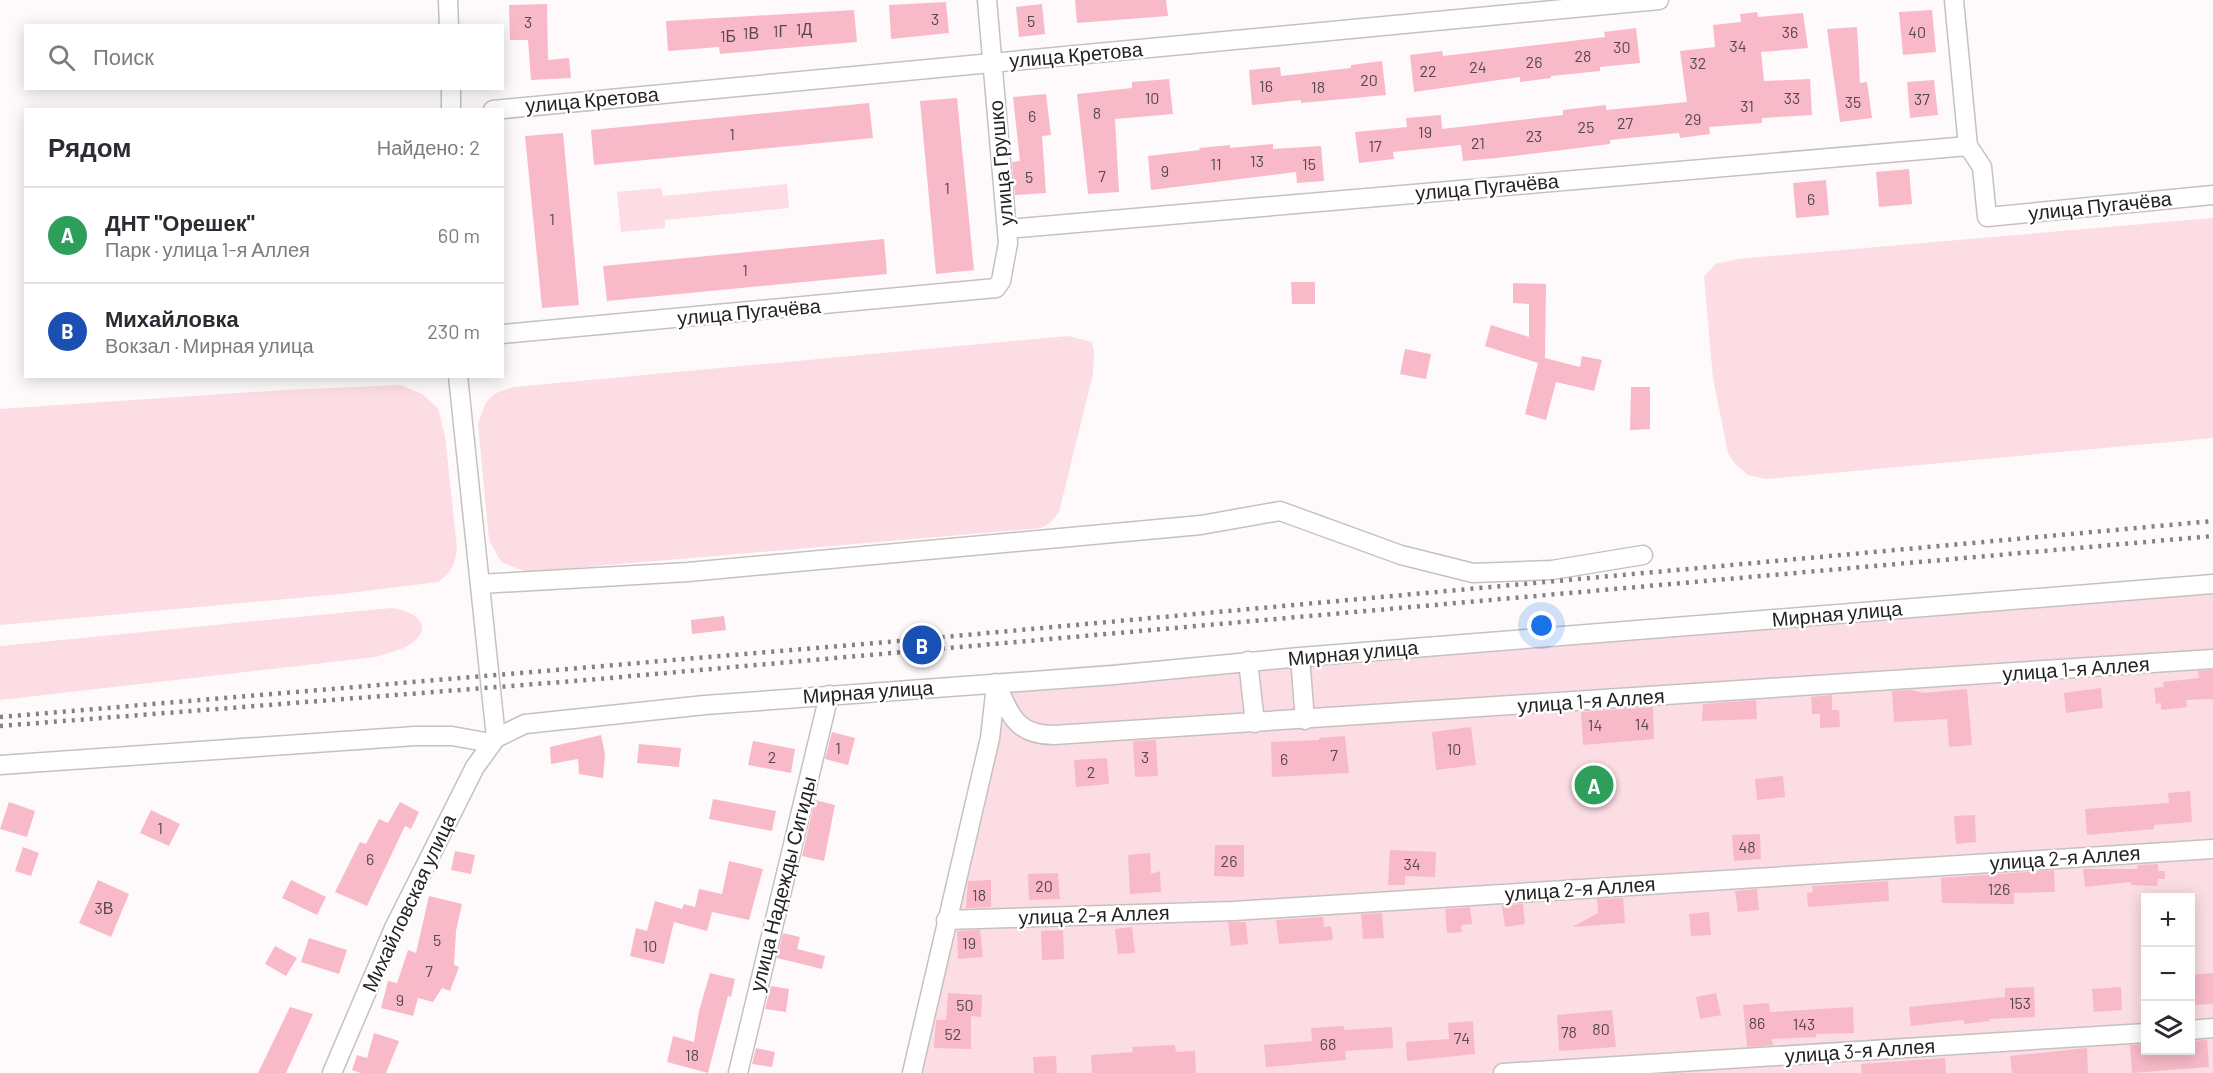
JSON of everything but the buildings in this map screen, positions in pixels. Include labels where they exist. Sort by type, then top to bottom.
[{"type":"street","points":[[448,0],[449,24]]},
{"type":"street","name":"улица Грушко","points":[[987,0],[1007,229],[1007,256],[1001,280],[996,288]]},
{"type":"street","name":"улица Кретова","points":[[504,109],[1659,0]]},
{"type":"street","points":[[1954,0],[1968,146]]},
{"type":"street","points":[[451,90],[451,108]]},
{"type":"street","name":"улица Пугачёва","points":[[1007,229],[1968,146],[1982,167],[1988,217],[2213,195]]},
{"type":"street","name":"улица Пугачёва","points":[[504,334],[996,288]]},
{"type":"street","points":[[0,765],[415,736],[452,736],[493,740],[480,584],[458,378]]},
{"type":"street","points":[[480,584],[688,572],[1201,525],[1270,512],[1292,513],[1368,544],[1473,573],[1552,570],[1643,555]]},
{"type":"street","name":"Мирная улица","points":[[493,740],[525,724],[829,695],[2213,584]]},
{"type":"street","points":[[1300,657],[1305,720]]},
{"type":"street","name":"улица 1-я Аллея","points":[[996,683],[1016,722],[1021,728],[1039,735],[1305,720],[2213,660]]},
{"type":"street","points":[[1248,661],[1255,723]]},
{"type":"street","points":[[912,1073],[990,738],[996,683]]},
{"type":"street","name":"улица Надежды Сигиды","points":[[738,1073],[829,695]]},
{"type":"street","name":"Михайловская улица","points":[[332,1073],[394,928],[451,812],[493,740]]},
{"type":"street","name":"улица 2-я Аллея","points":[[946,920],[1234,911],[2213,849]]},
{"type":"street","points":[[2195,1030],[2213,1028]]},
{"type":"street","name":"улица 3-я Аллея","points":[[1503,1073],[2141,1033]]},
{"type":"shaded area","points":[[787,184],[789,208],[665,220],[665,228],[621,232],[617,192],[661,188],[663,196]]},
{"type":"shaded area","points":[[2213,218],[2213,438],[1766,479],[1748,475],[1735,464],[1728,453],[1713,378],[1704,277],[1715,264],[1738,259]]},
{"type":"shaded area","points":[[1068,336],[1092,342],[1093,374],[1059,512],[1050,523],[1041,528],[527,572],[501,562],[489,540],[478,424],[486,402],[496,393],[514,387]]},
{"type":"shaded area","points":[[400,385],[422,394],[438,408],[445,436],[457,548],[452,567],[447,575],[438,582],[341,594],[0,625],[0,409],[284,390]]},
{"type":"shaded area","points":[[2213,575],[2213,1073],[912,1073],[999,673]]},
{"type":"shaded area","points":[[399,609],[419,619],[422,630],[419,637],[411,644],[376,657],[0,700],[0,646]]},
{"type":"railway","points":[[0,717],[922,639],[2213,521]]},
{"type":"railway","points":[[0,726],[587,680],[2213,536]]},
{"type":"place","name":"Михайловка","points":[[922,645]]},
{"type":"place","name":"ДНТ \"Орешек\"","points":[[1594,785]]}]
